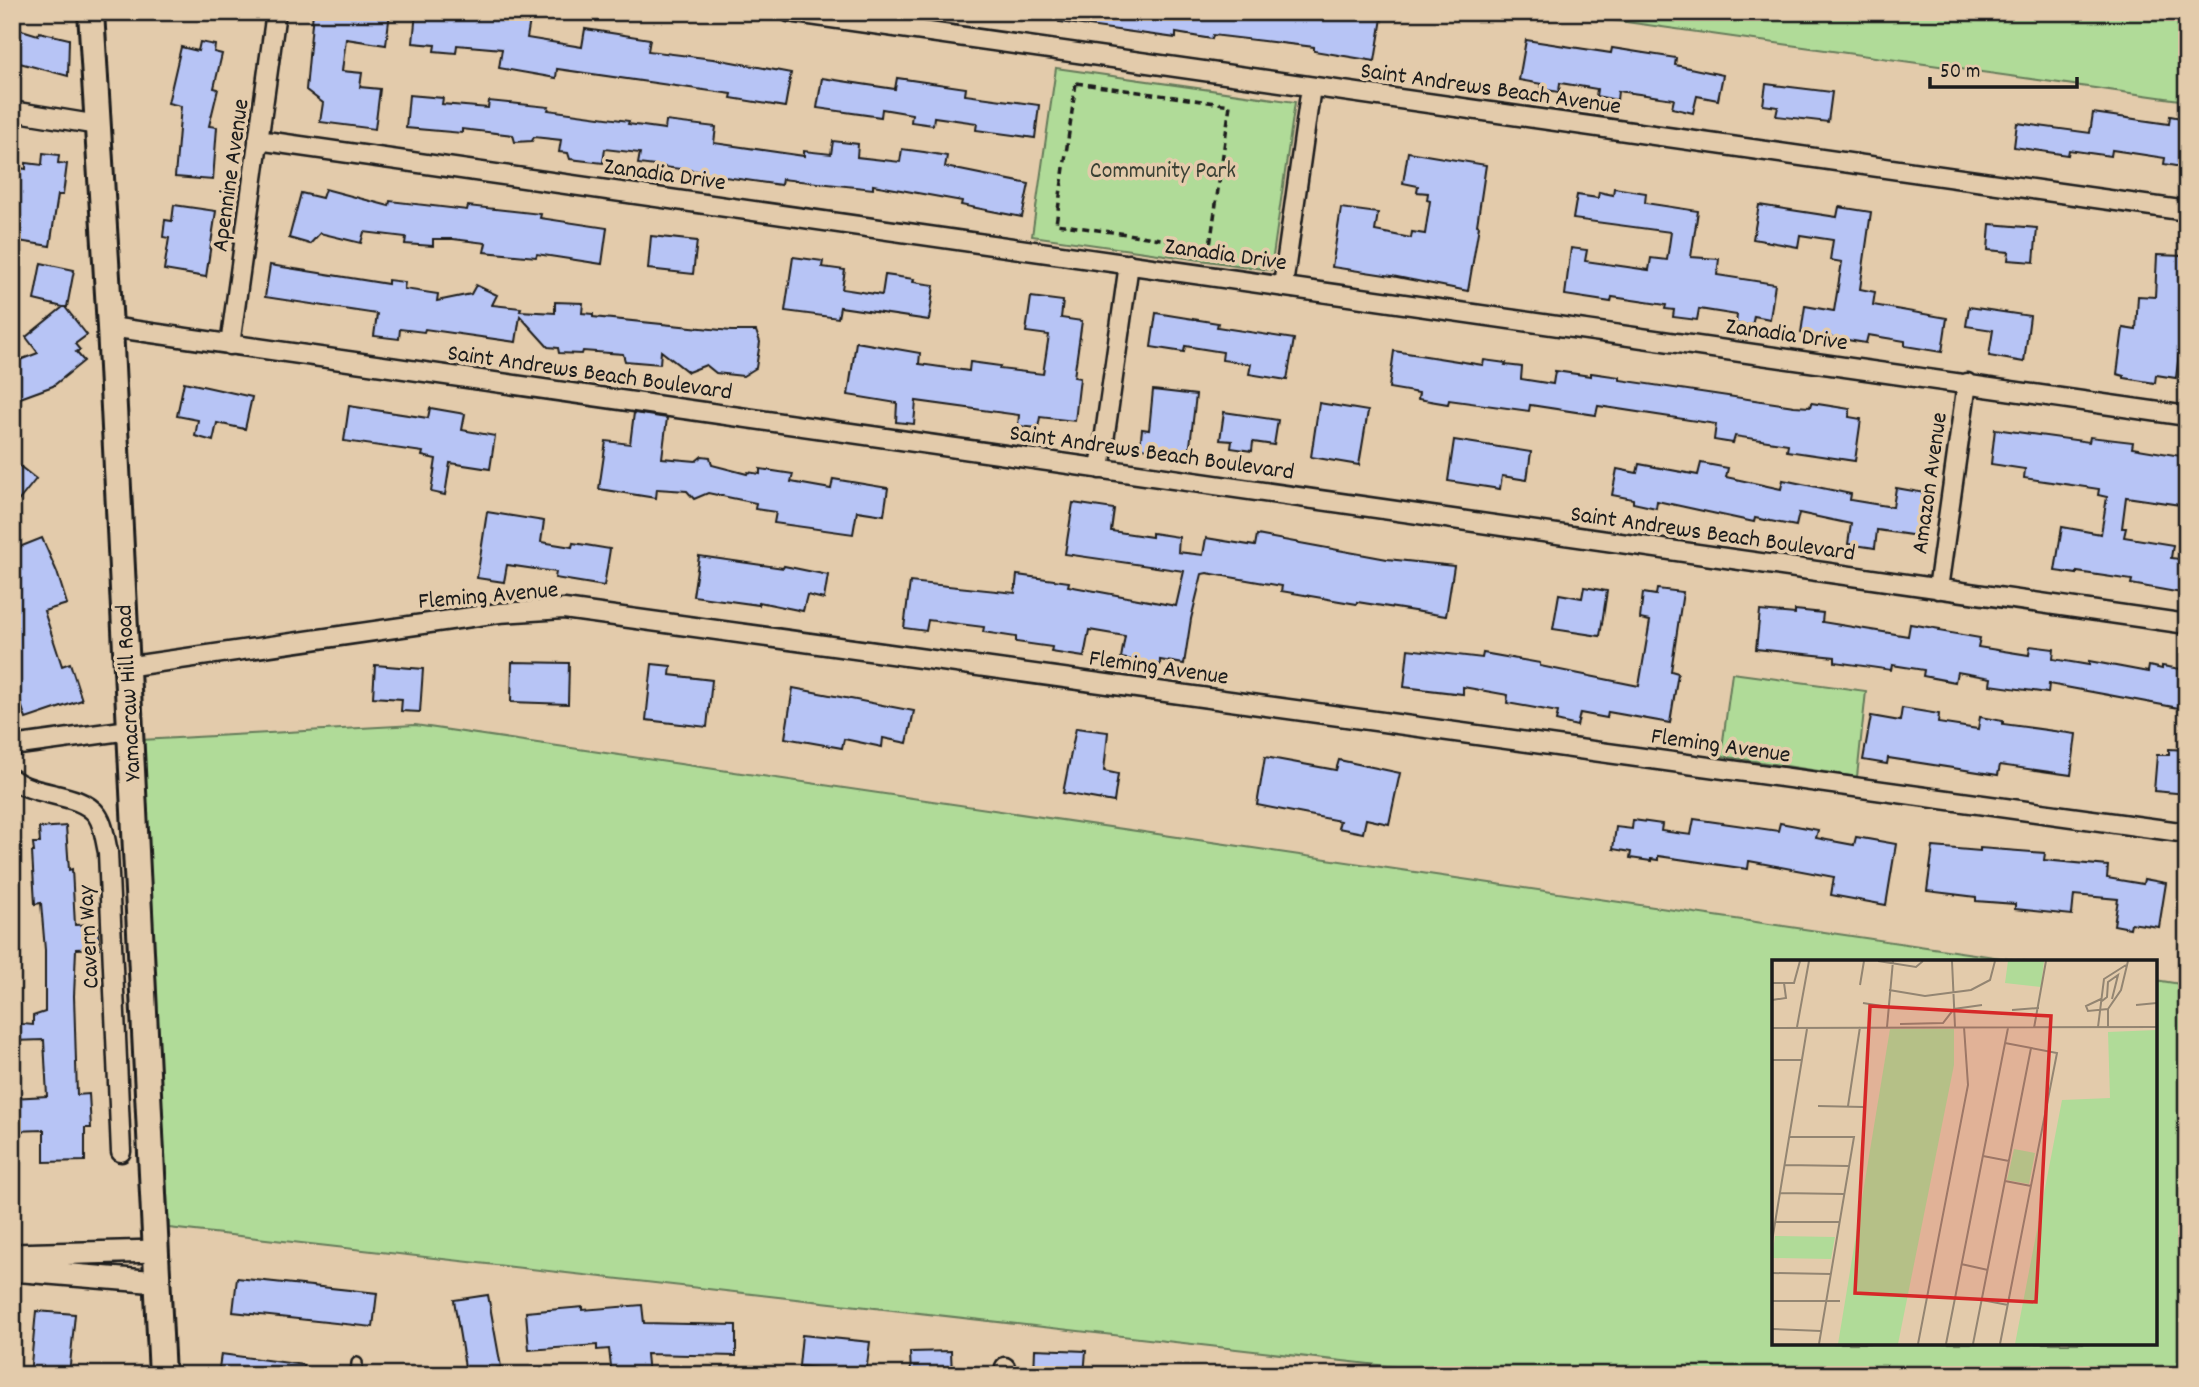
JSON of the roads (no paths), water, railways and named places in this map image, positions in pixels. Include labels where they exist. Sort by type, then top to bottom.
[{"type":"main road","name":"Yamacraw Hill Road","points":[[92,12],[162,1375]]},
{"type":"street","name":"Apennine Avenue","points":[[230,345],[276,12]]},
{"type":"street","name":"Saint Andrews Beach Avenue","points":[[789,12],[2187,211]]},
{"type":"street","points":[[1283,286],[1311,87]]},
{"type":"street","points":[[12,111],[98,125]]},
{"type":"street","name":"Zanadia Drive","points":[[258,140],[2187,415]]},
{"type":"street","points":[[1100,469],[1129,264]]},
{"type":"street","name":"Saint Andrews Beach Boulevard","points":[[110,327],[2187,624]]},
{"type":"street","name":"Amazon Avenue","points":[[1938,589],[1967,383]]},
{"type":"street","name":"Fleming Avenue","points":[[125,667],[499,613],[564,609],[2187,833]]},
{"type":"street","points":[[12,746],[129,730]]},
{"type":"street","name":"Cavern Way","points":[[12,779],[37,791],[75,801],[91,809],[98,816],[102,827],[108,852],[121,1152]]},
{"type":"street","points":[[12,1255],[156,1251]]},
{"type":"street","points":[[12,1270],[158,1282]]},
{"type":"lane","points":[[356,1375],[357,1363]]},
{"type":"park label","name":"Community Park","points":[[1163,169]]}]
